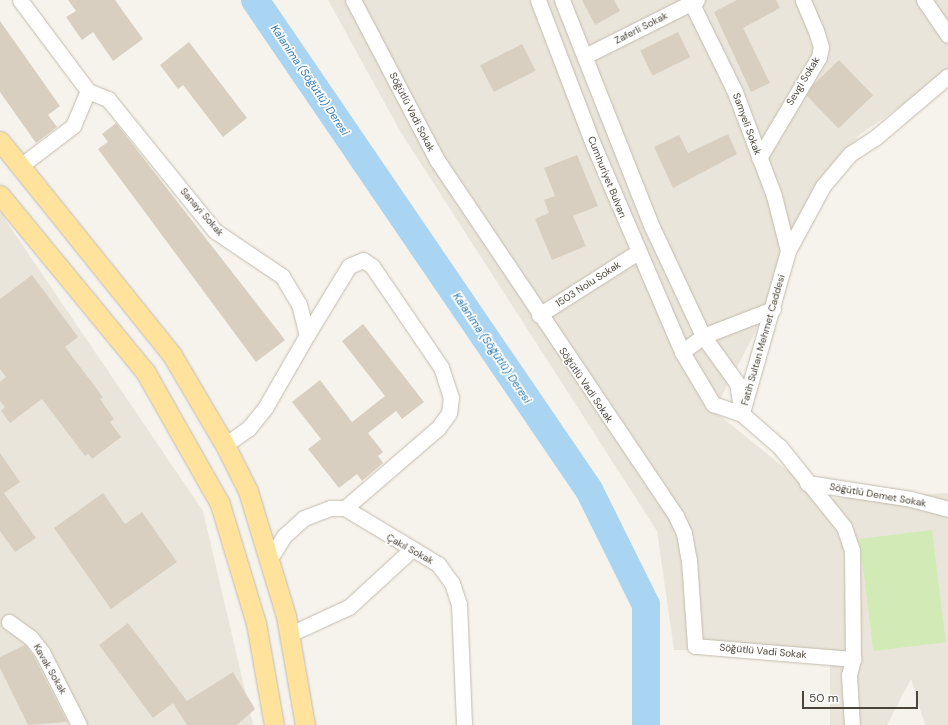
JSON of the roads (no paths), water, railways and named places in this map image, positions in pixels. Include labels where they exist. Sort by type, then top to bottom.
[{"type":"main road","points":[[0,141],[19,167],[172,355],[225,445],[248,491],[269,560],[290,634],[306,725]]},
{"type":"main road","points":[[0,195],[146,373],[220,504],[256,623],[274,725]]},
{"type":"street","points":[[19,167],[73,126],[88,92],[20,0]]},
{"type":"street","name":"Söğütlü Vadi Sokak","points":[[353,0],[428,146],[684,532],[695,646],[854,659]]},
{"type":"street","name":"Cumhuriyet Bulvarı","points":[[538,0],[638,252],[682,352],[713,404],[742,414]]},
{"type":"street","points":[[562,0],[652,227],[703,336],[737,383],[742,414]]},
{"type":"street","name":"Sevgi Sokak","points":[[759,158],[819,57],[821,47],[803,0]]},
{"type":"street","points":[[924,0],[948,35]]},
{"type":"street","name":"Zaferli Sokak","points":[[585,56],[692,1]]},
{"type":"street","name":"Samyeli Sokak","points":[[692,1],[735,92],[759,158],[788,251]]},
{"type":"street","name":"Fatih Sultan Mehmet Caddesi","points":[[852,725],[849,675],[854,659],[852,550],[834,511],[807,483],[780,448],[742,414],[773,309],[788,251],[823,186],[850,154],[876,137],[948,76]]},
{"type":"street","name":"Sanayi Sokak","points":[[88,92],[108,99],[215,231],[282,276],[299,304],[307,335]]},
{"type":"street","name":"1503 Nolu Sokak","points":[[539,315],[638,252]]},
{"type":"street","points":[[225,445],[249,428],[265,408],[349,266],[363,260],[372,266],[441,367],[451,397],[449,413],[438,428],[345,508],[330,508],[304,518],[284,536],[269,560]]},
{"type":"street","points":[[682,352],[703,336],[773,309]]},
{"type":"street","name":"Söğütlü Demet Sokak","points":[[807,483],[911,499],[948,509]]},
{"type":"street","name":"Çakıl Sokak","points":[[345,508],[412,550],[438,564],[452,583],[459,604],[464,725]]},
{"type":"street","points":[[290,634],[349,608],[412,550]]},
{"type":"street","name":"Kavak Sokak","points":[[9,622],[31,638],[42,652],[79,725]]},
{"type":"waterway","name":"Kalanima (Söğütlü) Deresi","points":[[255,0],[589,490],[646,605],[646,725]]}]
